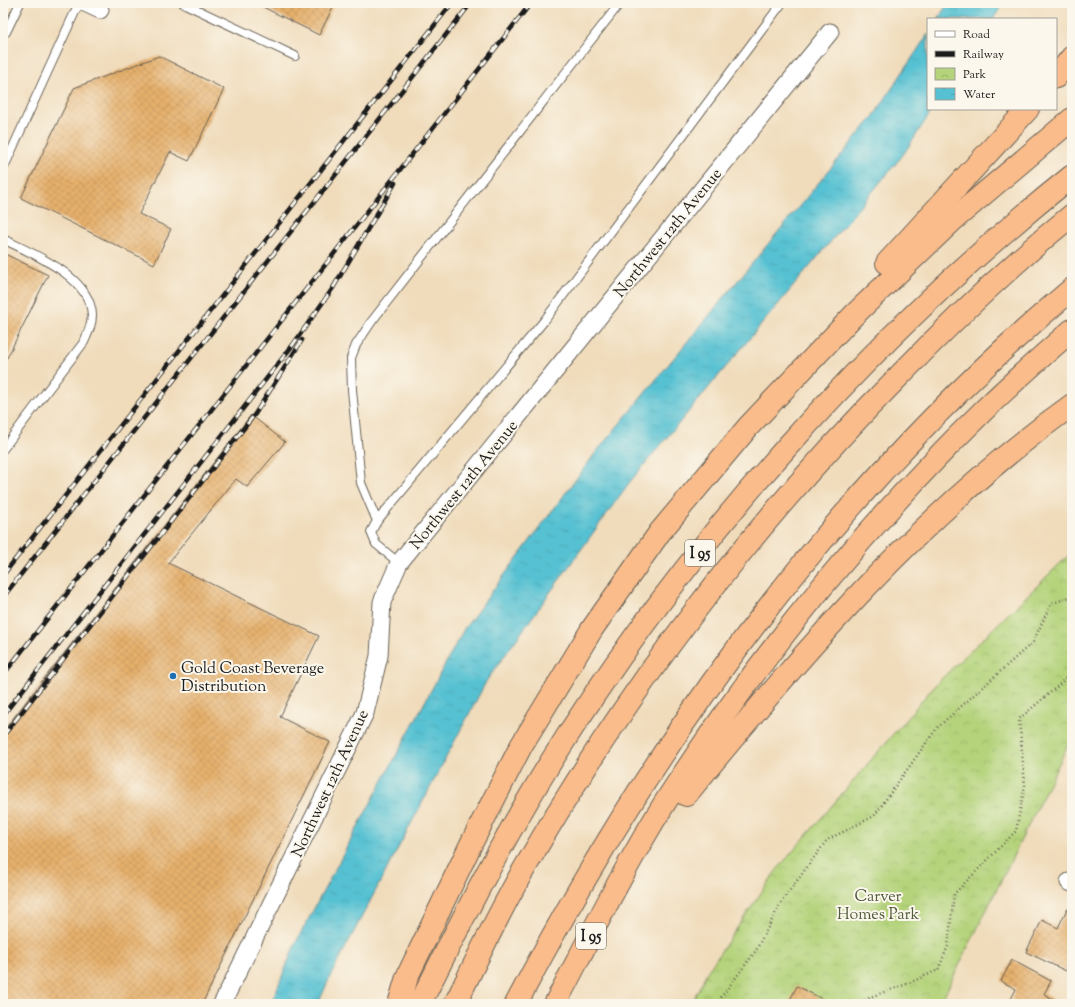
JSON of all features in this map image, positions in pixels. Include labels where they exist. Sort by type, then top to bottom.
[{"type":"highway","points":[[1057,75],[1072,57]]},
{"type":"highway","points":[[774,398],[845,308],[1027,110]]},
{"type":"highway","points":[[399,1004],[407,977],[472,842],[521,746],[553,691],[609,604],[660,532],[698,485],[774,398],[854,315],[911,259],[997,182],[1072,119]]},
{"type":"highway","name":"I 95","points":[[420,1004],[481,884],[553,759],[638,634],[729,516],[777,460],[877,351],[990,245],[1072,176]]},
{"type":"highway","points":[[455,1004],[523,871],[561,806],[644,680],[733,561],[820,459],[886,388],[981,295],[1072,215]]},
{"type":"highway","points":[[516,1004],[581,884],[620,820],[658,760],[742,639],[792,577],[884,470],[954,398],[1013,341],[1072,289]]},
{"type":"highway","name":"I 95","points":[[555,1004],[627,867],[664,805],[708,740],[768,657],[837,570],[884,516],[983,411],[1072,330]]},
{"type":"highway","points":[[627,867],[769,694],[859,594],[956,501],[1020,445],[1072,405]]},
{"type":"street","name":"Northwest 12th Avenue","points":[[222,1004],[365,713],[378,656],[382,602],[399,563],[830,32]]},
{"type":"lane","points":[[4,34],[20,3]]},
{"type":"lane","points":[[4,167],[79,3]]},
{"type":"lane","points":[[183,3],[295,56]]},
{"type":"lane","points":[[377,521],[361,483],[351,358],[356,345],[376,314],[620,3]]},
{"type":"lane","points":[[399,563],[376,544],[371,532],[377,521],[544,321],[782,3]]},
{"type":"lane","points":[[3,239],[56,265],[84,293],[92,315],[91,327],[84,342],[3,449]]},
{"type":"path","points":[[716,1004],[755,952],[782,901],[828,840],[874,816],[937,728],[1033,642],[1052,604],[1072,596]]},
{"type":"path","points":[[863,1004],[870,997],[907,984],[938,970],[948,946],[954,894],[1016,831],[1025,785],[1019,719],[1058,686],[1072,671]]},
{"type":"green space","name":"Carver Homes Park","points":[[1072,552],[1072,737],[940,1004],[691,1004],[707,972],[776,871],[936,684]]},
{"type":"water","points":[[948,3],[1004,3],[994,18],[939,18]]},
{"type":"water","points":[[927,36],[927,110],[932,110],[903,155],[629,483],[487,680],[330,977],[318,1004],[271,1004],[295,944],[464,629],[597,451],[873,117]]},
{"type":"building","points":[[255,3],[335,3],[319,35]]},
{"type":"building","points":[[159,56],[224,89],[189,161],[170,152],[139,214],[171,229],[154,264],[21,198],[74,88]]},
{"type":"building","points":[[3,253],[48,275],[7,358],[3,356]]},
{"type":"building","name":"Gold Coast Beverage Distribution","points":[[251,415],[285,442],[247,487],[236,479],[168,563],[319,636],[280,717],[330,742],[202,1004],[3,1004],[3,731]]},
{"type":"building","points":[[1067,909],[1072,911],[1072,958],[1066,971],[1026,952],[1042,920],[1058,928]]},
{"type":"building","points":[[1012,960],[1051,981],[1044,994],[1053,999],[1050,1004],[1020,1004],[1011,999],[1016,989],[1001,981]]},
{"type":"building","points":[[797,986],[826,1001],[825,1004],[788,1004]]},
{"type":"railway","points":[[3,575],[452,3]]},
{"type":"railway","points":[[3,597],[471,3]]},
{"type":"railway","points":[[3,675],[531,3]]},
{"type":"railway","points":[[3,715],[292,346],[333,288],[395,183]]},
{"type":"railway","points":[[3,736],[255,414],[302,340]]},
{"type":"place","name":"Gold Coast Beverage Distribution","points":[[173,676]]}]
